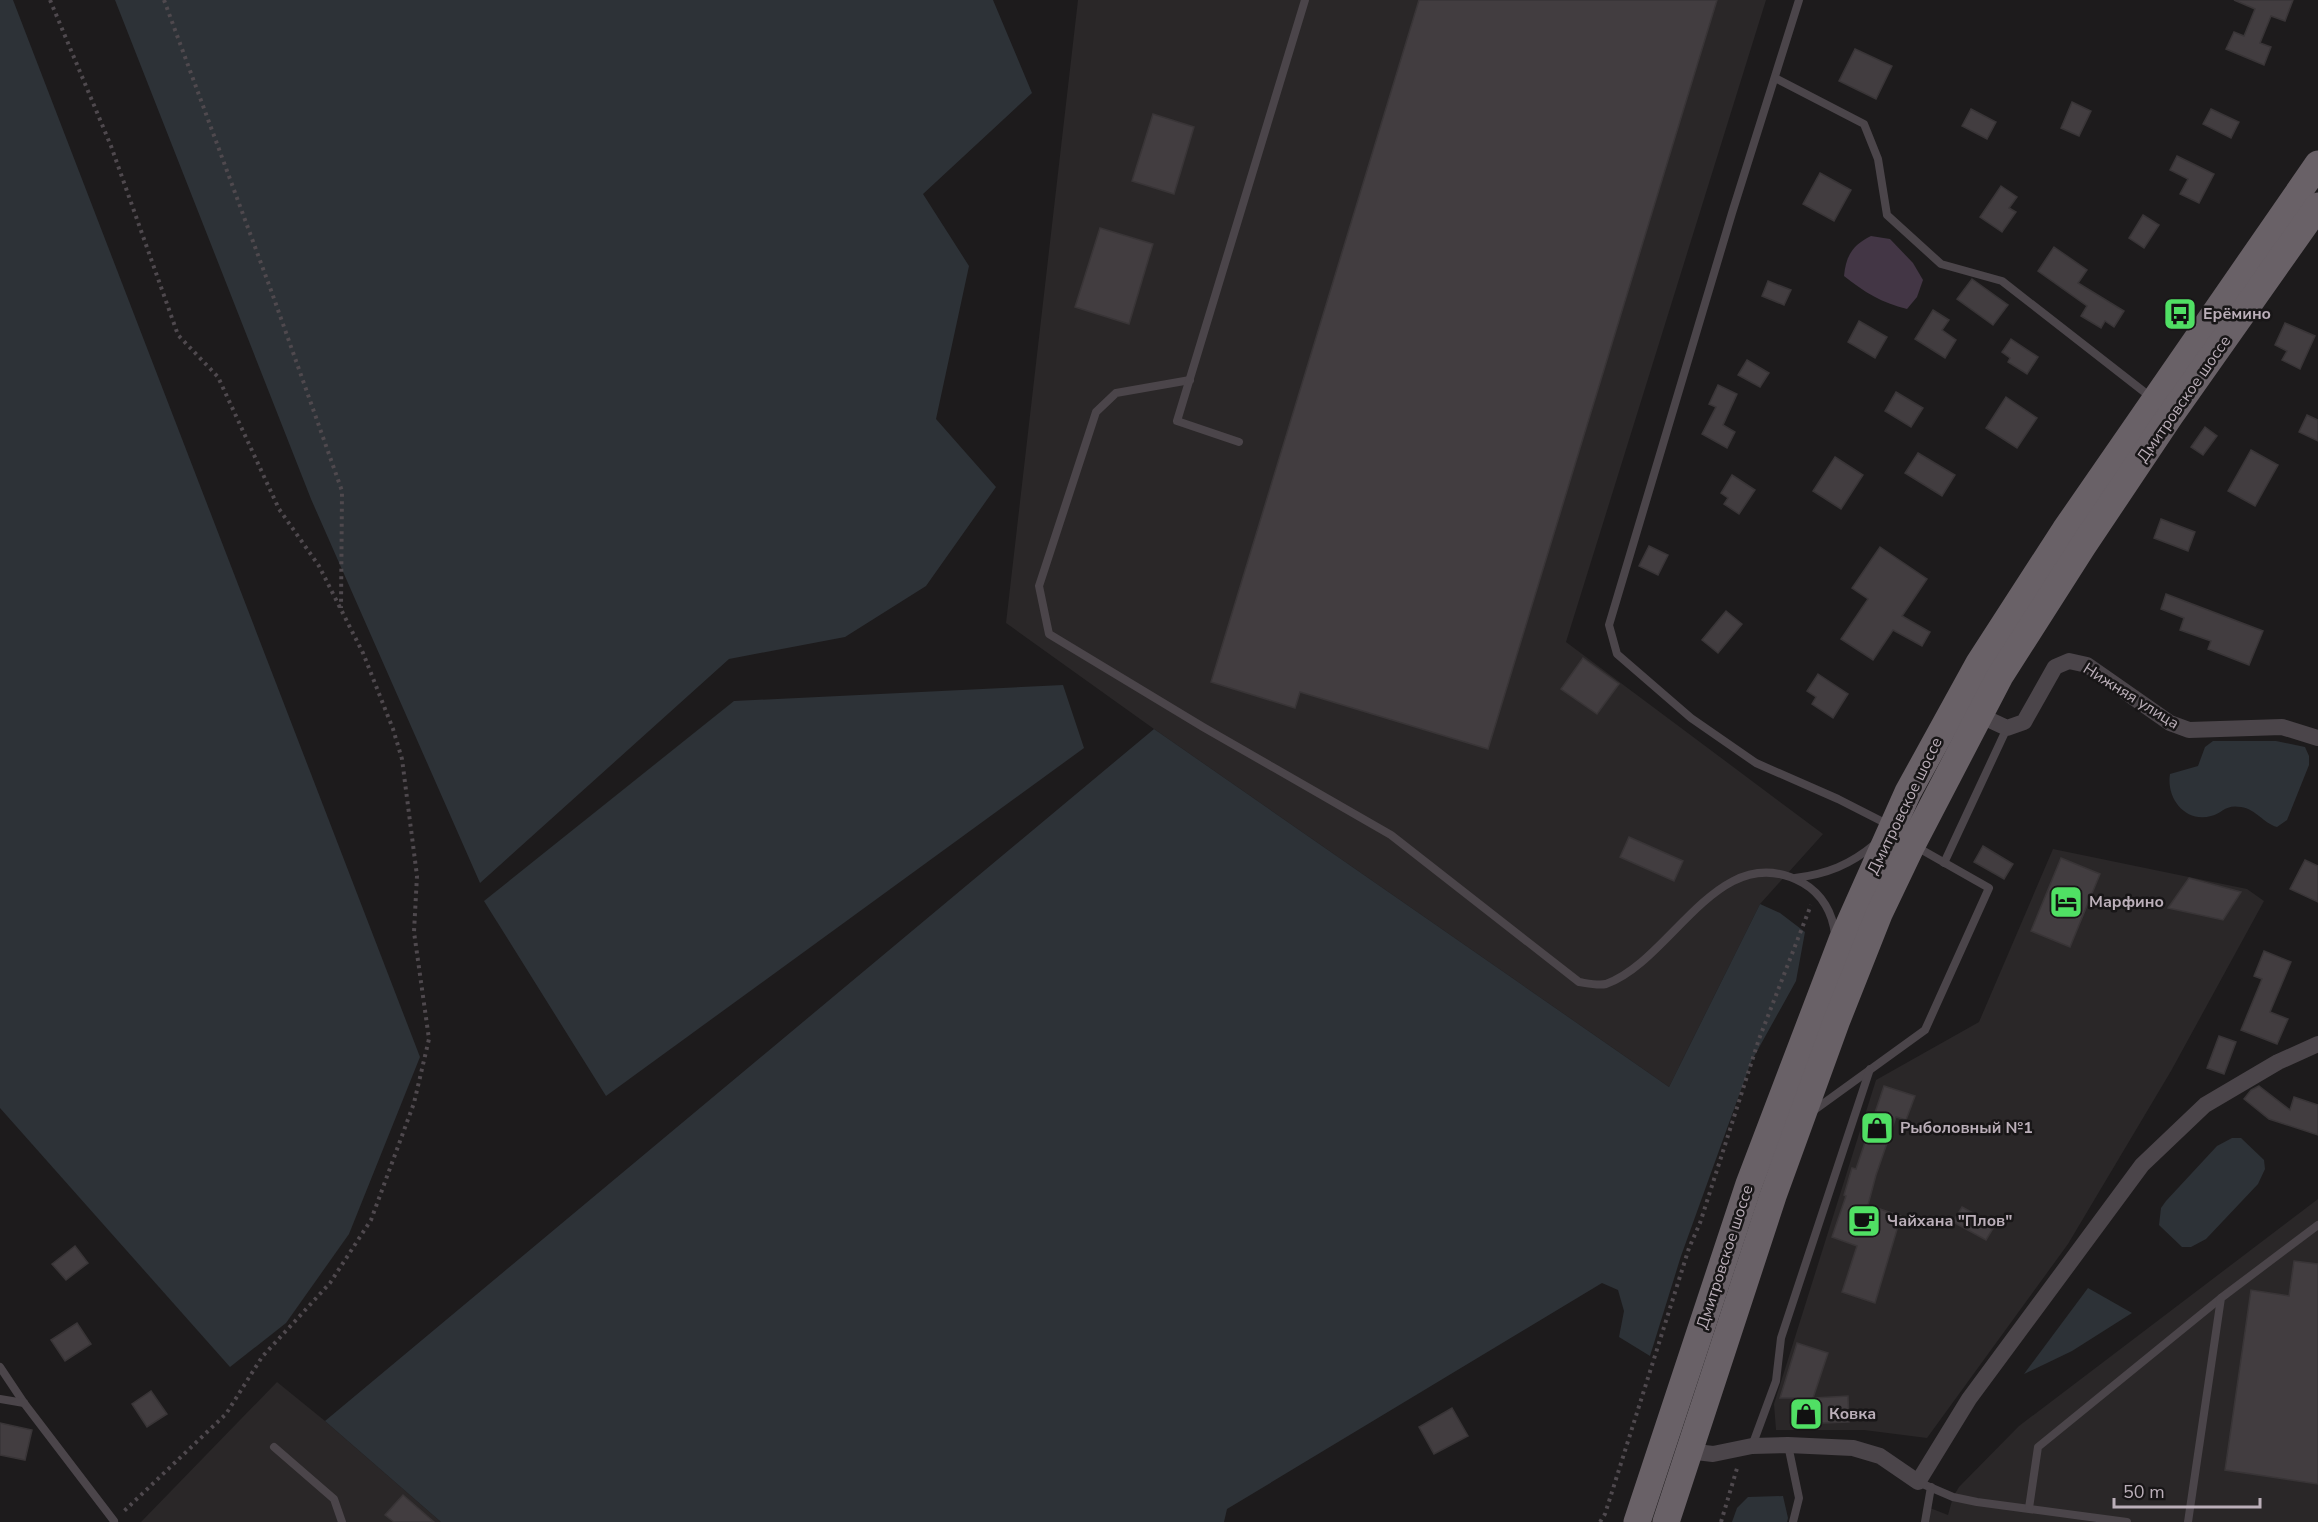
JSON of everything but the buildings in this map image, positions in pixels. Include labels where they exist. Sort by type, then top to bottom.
[{"type":"highway","name":"Дмитровское шоссе","points":[[1666,1522],[1773,1196],[1879,914],[1908,792],[1979,663],[2065,530],[2318,164]]},
{"type":"highway","name":"Дмитровское шоссе","points":[[1636,1522],[1749,1184],[1837,953],[1898,835],[1979,715],[2000,676],[2083,546],[2170,416],[2318,206]]},
{"type":"street","name":"Нижняя улица","points":[[2007,728],[2025,722],[2055,667],[2069,661],[2087,665],[2170,723],[2189,730],[2282,727],[2318,738]]},
{"type":"street","points":[[1979,715],[2007,728]]},
{"type":"street","points":[[1688,1450],[1713,1454],[1748,1447],[1788,1445],[1853,1448],[1880,1456],[1924,1484],[1969,1399],[2142,1164],[2205,1105],[2278,1062],[2318,1044]]},
{"type":"lane","points":[[1239,442],[1177,421],[1305,0]]},
{"type":"lane","points":[[1799,0],[1732,213],[1610,625],[1617,654],[1691,718],[1756,763],[1838,799],[1989,888],[1925,1030],[1800,1120]]},
{"type":"lane","points":[[1775,78],[1863,124],[1878,159],[1887,215],[1941,264],[2002,280],[2155,400]]},
{"type":"lane","points":[[1190,380],[1116,393],[1096,412],[1039,586],[1049,634],[1203,727],[1391,835],[1579,982],[1604,985],[1636,966],[1701,904],[1736,878],[1753,873],[1773,873],[1794,878],[1817,891],[1834,925],[1837,953]]},
{"type":"lane","points":[[1944,863],[2007,728]]},
{"type":"lane","points":[[1794,878],[1821,875],[1844,866],[1898,835]]},
{"type":"lane","points":[[1748,1447],[1776,1381],[1781,1338],[1870,1069]]},
{"type":"lane","points":[[2029,1508],[2038,1447],[2221,1298],[2318,1224]]},
{"type":"lane","points":[[2188,1522],[2221,1298]]},
{"type":"lane","points":[[0,1367],[24,1403],[114,1521]]},
{"type":"lane","points":[[0,1399],[24,1403]]},
{"type":"lane","points":[[1788,1445],[1799,1498],[1793,1522]]},
{"type":"lane","points":[[274,1447],[334,1499],[342,1522]]},
{"type":"lane","points":[[1925,1522],[1924,1484],[1953,1497],[1969,1500],[2127,1522]]},
{"type":"path","points":[[50,0],[111,146],[178,335],[218,377],[279,509],[319,566],[363,653],[393,729],[402,759],[417,876],[414,932],[429,1039],[414,1103],[371,1220],[330,1283],[262,1357],[226,1414],[114,1521]]},
{"type":"path","points":[[164,0],[342,491],[341,609]]},
{"type":"path","points":[[1600,1522],[1605,1514],[1689,1248],[1700,1223],[1759,1038],[1817,891]]},
{"type":"path","points":[[1721,1522],[1748,1447]]},
{"type":"shaded area","points":[[0,0],[13,0],[420,1057],[349,1234],[286,1323],[230,1367],[0,1108]]},
{"type":"shaded area","points":[[115,0],[993,0],[1032,93],[923,194],[969,266],[936,419],[996,487],[926,586],[845,637],[729,659],[480,883],[311,499]]},
{"type":"shaded area","points":[[1078,0],[1766,0],[1566,642],[1823,834],[1760,904],[1669,1087],[1154,729],[1006,623]]},
{"type":"shaded area","points":[[1871,236],[1890,239],[1913,263],[1923,280],[1917,297],[1907,309],[1889,304],[1844,276],[1849,256],[1855,247]]},
{"type":"shaded area","points":[[1063,685],[1084,748],[606,1096],[484,901],[734,701]]},
{"type":"shaded area","points":[[1154,729],[1669,1087],[1760,904],[1780,913],[1805,932],[1796,981],[1751,1062],[1681,1256],[1650,1356],[1619,1337],[1624,1311],[1618,1290],[1602,1283],[1227,1509],[1224,1522],[441,1522],[325,1421]]},
{"type":"shaded area","points":[[2213,741],[2276,741],[2305,747],[2309,756],[2309,765],[2287,820],[2277,827],[2246,808],[2231,807],[2215,815],[2202,817],[2193,816],[2179,807],[2171,792],[2170,774],[2198,766],[2205,747]]},
{"type":"shaded area","points":[[2053,849],[2247,889],[2264,901],[2171,1071],[2068,1244],[1927,1438],[1864,1430],[1776,1430],[1774,1404],[1876,1080],[1979,1022]]},
{"type":"shaded area","points":[[2232,1138],[2241,1138],[2264,1160],[2265,1169],[2258,1184],[2206,1239],[2191,1247],[2182,1247],[2159,1225],[2161,1208],[2217,1146]]},
{"type":"shaded area","points":[[2318,1199],[2318,1522],[1929,1522],[1930,1508],[1948,1515],[1953,1497],[1959,1487],[2019,1426]]},
{"type":"shaded area","points":[[2088,1288],[2132,1313],[2072,1351],[2024,1374]]},
{"type":"shaded area","points":[[277,1382],[325,1421],[441,1522],[141,1522]]},
{"type":"shaded area","points":[[1783,1496],[1787,1522],[1732,1522],[1737,1508],[1748,1497]]},
{"type":"place","name":"Ерёмино","points":[[2180,314]]},
{"type":"place","name":"Марфино","points":[[2066,902]]},
{"type":"place","name":"Рыболовный №1","points":[[1877,1128]]},
{"type":"place","name":"Чайхана \"Плов\"","points":[[1864,1221]]},
{"type":"place","name":"Ковка","points":[[1806,1414]]}]
